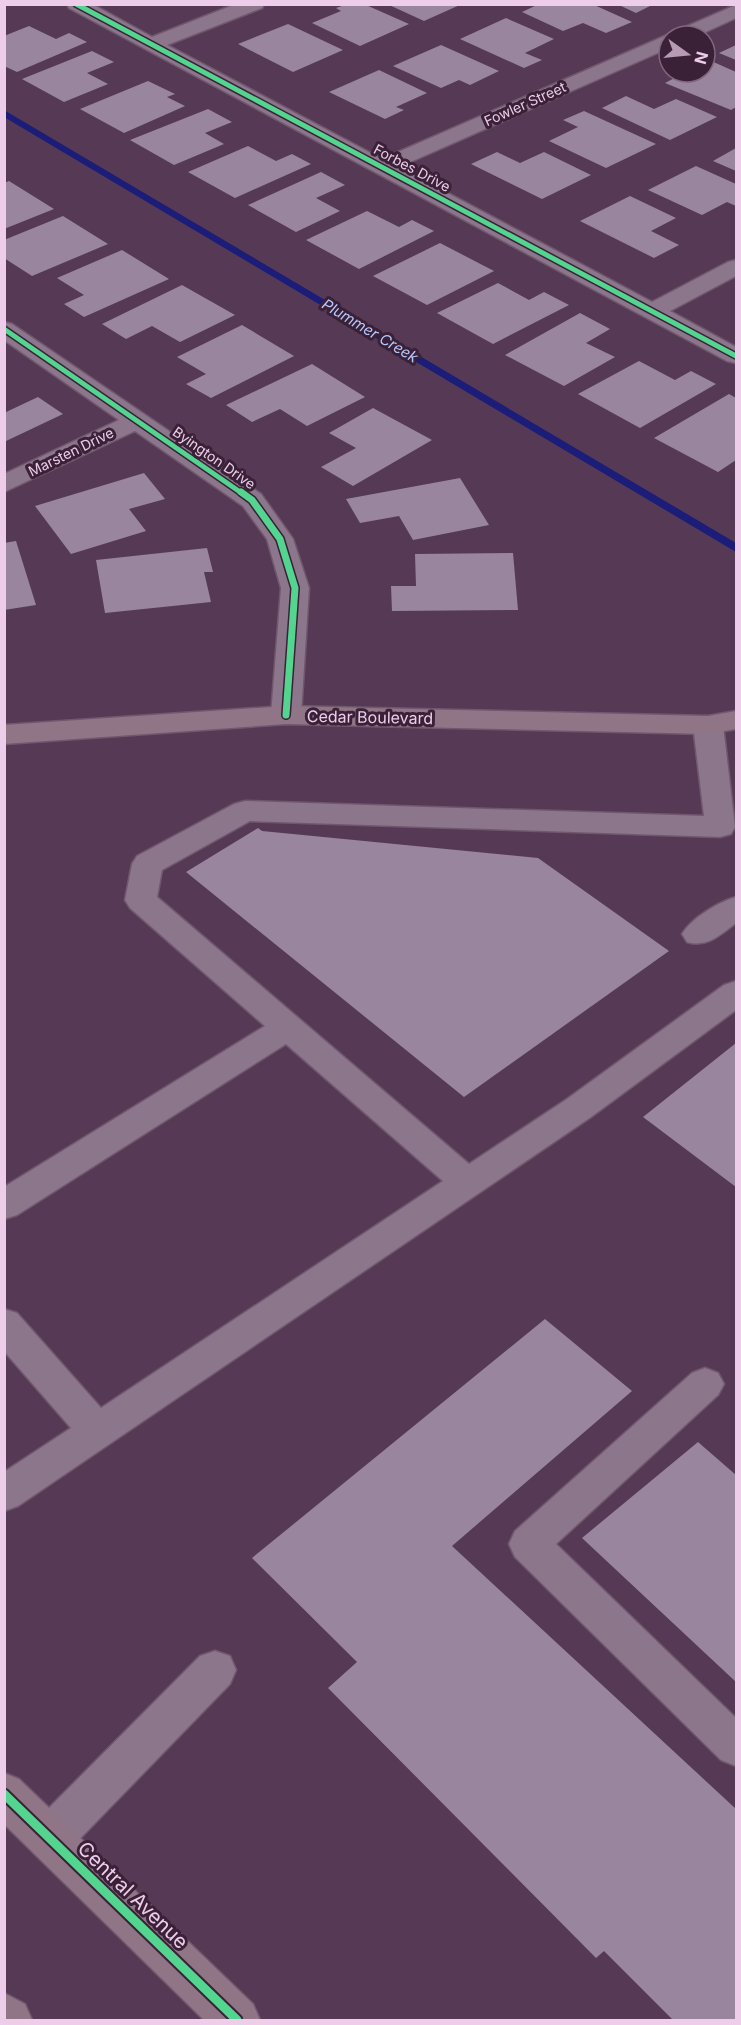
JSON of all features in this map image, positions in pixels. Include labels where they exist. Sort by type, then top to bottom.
[{"type":"main road","name":"Cedar Boulevard","points":[[4,735],[286,715],[722,722]]},
{"type":"main road","name":"Central Avenue","points":[[4,1794],[237,2020]]},
{"type":"main road","points":[[4,2016],[9,2020]]},
{"type":"street","name":"Forbes Drive","points":[[76,4],[736,356]]},
{"type":"street","points":[[151,44],[255,4]]},
{"type":"street","points":[[707,24],[736,11]]},
{"type":"street","name":"Fowler Street","points":[[381,167],[657,46]]},
{"type":"street","points":[[652,311],[736,267]]},
{"type":"street","name":"Byington Drive","points":[[4,329],[252,500],[280,538],[295,588],[286,715]]},
{"type":"street","name":"Marsten Drive","points":[[4,484],[138,420]]},
{"type":"street","points":[[468,1183],[141,900],[148,864],[245,811],[728,826],[722,722]]},
{"type":"street","points":[[698,934],[736,909]]},
{"type":"street","points":[[4,1494],[579,1108],[735,996]]},
{"type":"street","points":[[4,1205],[288,1027]]},
{"type":"street","points":[[4,1324],[97,1431]]},
{"type":"street","points":[[705,1384],[529,1544],[736,1746]]},
{"type":"street","points":[[50,1838],[215,1670]]},
{"type":"building","points":[[387,4],[462,4],[424,21]]},
{"type":"building","points":[[539,4],[592,4],[632,22],[606,33],[583,23],[563,31],[522,12]]},
{"type":"building","points":[[617,4],[654,4],[636,13]]},
{"type":"building","points":[[345,5],[366,5],[409,24],[360,46],[312,23],[341,11],[336,8]]},
{"type":"building","points":[[506,18],[554,39],[525,53],[542,60],[524,68],[460,39]]},
{"type":"building","points":[[288,24],[343,50],[293,72],[238,44]]},
{"type":"building","points":[[29,26],[56,39],[69,33],[87,42],[17,72],[4,66],[4,36]]},
{"type":"building","points":[[441,45],[499,71],[470,85],[459,80],[441,88],[393,66]]},
{"type":"building","points":[[736,45],[736,60],[719,53]]},
{"type":"building","points":[[92,51],[114,62],[87,73],[108,84],[64,102],[22,79]]},
{"type":"building","points":[[717,64],[736,72],[736,107],[731,110],[667,84],[717,84]]},
{"type":"building","points":[[379,70],[427,93],[396,107],[404,110],[385,119],[329,92]]},
{"type":"building","points":[[148,81],[175,94],[167,97],[185,106],[124,133],[80,109]]},
{"type":"building","points":[[626,96],[654,109],[676,99],[717,117],[670,140],[602,108]]},
{"type":"building","points":[[208,109],[232,122],[205,133],[224,144],[174,165],[130,140]]},
{"type":"building","points":[[584,111],[656,144],[606,168],[549,141],[578,127],[563,120]]},
{"type":"building","points":[[248,146],[276,161],[292,154],[311,164],[235,198],[188,172]]},
{"type":"building","points":[[736,148],[736,171],[713,161]]},
{"type":"building","points":[[497,152],[520,163],[544,152],[591,175],[542,199],[471,164]]},
{"type":"building","points":[[696,166],[736,184],[736,206],[727,202],[702,215],[648,190]]},
{"type":"building","points":[[321,172],[345,185],[316,198],[340,211],[296,232],[248,205]]},
{"type":"building","points":[[9,181],[54,209],[4,229],[4,183]]},
{"type":"building","points":[[630,196],[676,218],[651,231],[679,245],[654,258],[580,221]]},
{"type":"building","points":[[367,211],[399,227],[412,220],[434,231],[359,269],[306,240]]},
{"type":"building","points":[[63,216],[108,244],[32,276],[4,258],[4,240]]},
{"type":"building","points":[[440,243],[494,271],[427,305],[373,276]]},
{"type":"building","points":[[122,250],[169,279],[84,317],[64,304],[84,295],[57,278]]},
{"type":"building","points":[[498,283],[529,300],[544,292],[569,305],[493,344],[437,313]]},
{"type":"building","points":[[182,285],[235,315],[180,342],[152,326],[126,339],[102,324]]},
{"type":"building","points":[[580,313],[610,329],[586,343],[615,357],[564,386],[505,355]]},
{"type":"building","points":[[242,325],[294,356],[211,398],[186,384],[206,374],[177,357]]},
{"type":"building","points":[[639,361],[675,380],[691,371],[716,384],[640,428],[578,394]]},
{"type":"building","points":[[312,364],[365,397],[307,426],[280,409],[252,422],[226,405]]},
{"type":"building","points":[[729,394],[736,398],[736,460],[718,472],[654,438]]},
{"type":"building","points":[[38,397],[63,414],[4,442],[4,413]]},
{"type":"building","points":[[373,408],[432,440],[353,486],[321,467],[356,448],[329,433]]},
{"type":"building","points":[[144,473],[165,499],[129,509],[146,531],[71,554],[35,506]]},
{"type":"building","points":[[460,478],[489,525],[413,540],[399,516],[360,523],[346,499]]},
{"type":"building","points":[[16,541],[36,605],[4,610],[4,543]]},
{"type":"building","points":[[207,548],[213,572],[204,572],[211,602],[105,613],[96,560]]},
{"type":"building","points":[[513,553],[518,610],[392,611],[391,586],[416,586],[415,554]]},
{"type":"building","points":[[258,828],[262,831],[538,858],[669,951],[464,1097],[186,872]]},
{"type":"building","points":[[736,1043],[736,1187],[643,1117]]},
{"type":"building","points":[[545,1319],[632,1391],[452,1546],[736,1809],[736,2020],[673,2020],[604,1951],[596,1958],[328,1688],[357,1662],[252,1558]]},
{"type":"building","points":[[698,1442],[736,1475],[736,1682],[582,1538]]},
{"type":"waterway","name":"Plummer Creek","points":[[4,113],[736,548]]},
{"type":"cycle path","points":[[76,4],[736,356]]},
{"type":"cycle path","points":[[4,329],[252,500],[280,539],[295,588],[286,715]]},
{"type":"cycle path","points":[[4,1794],[237,2020]]}]
